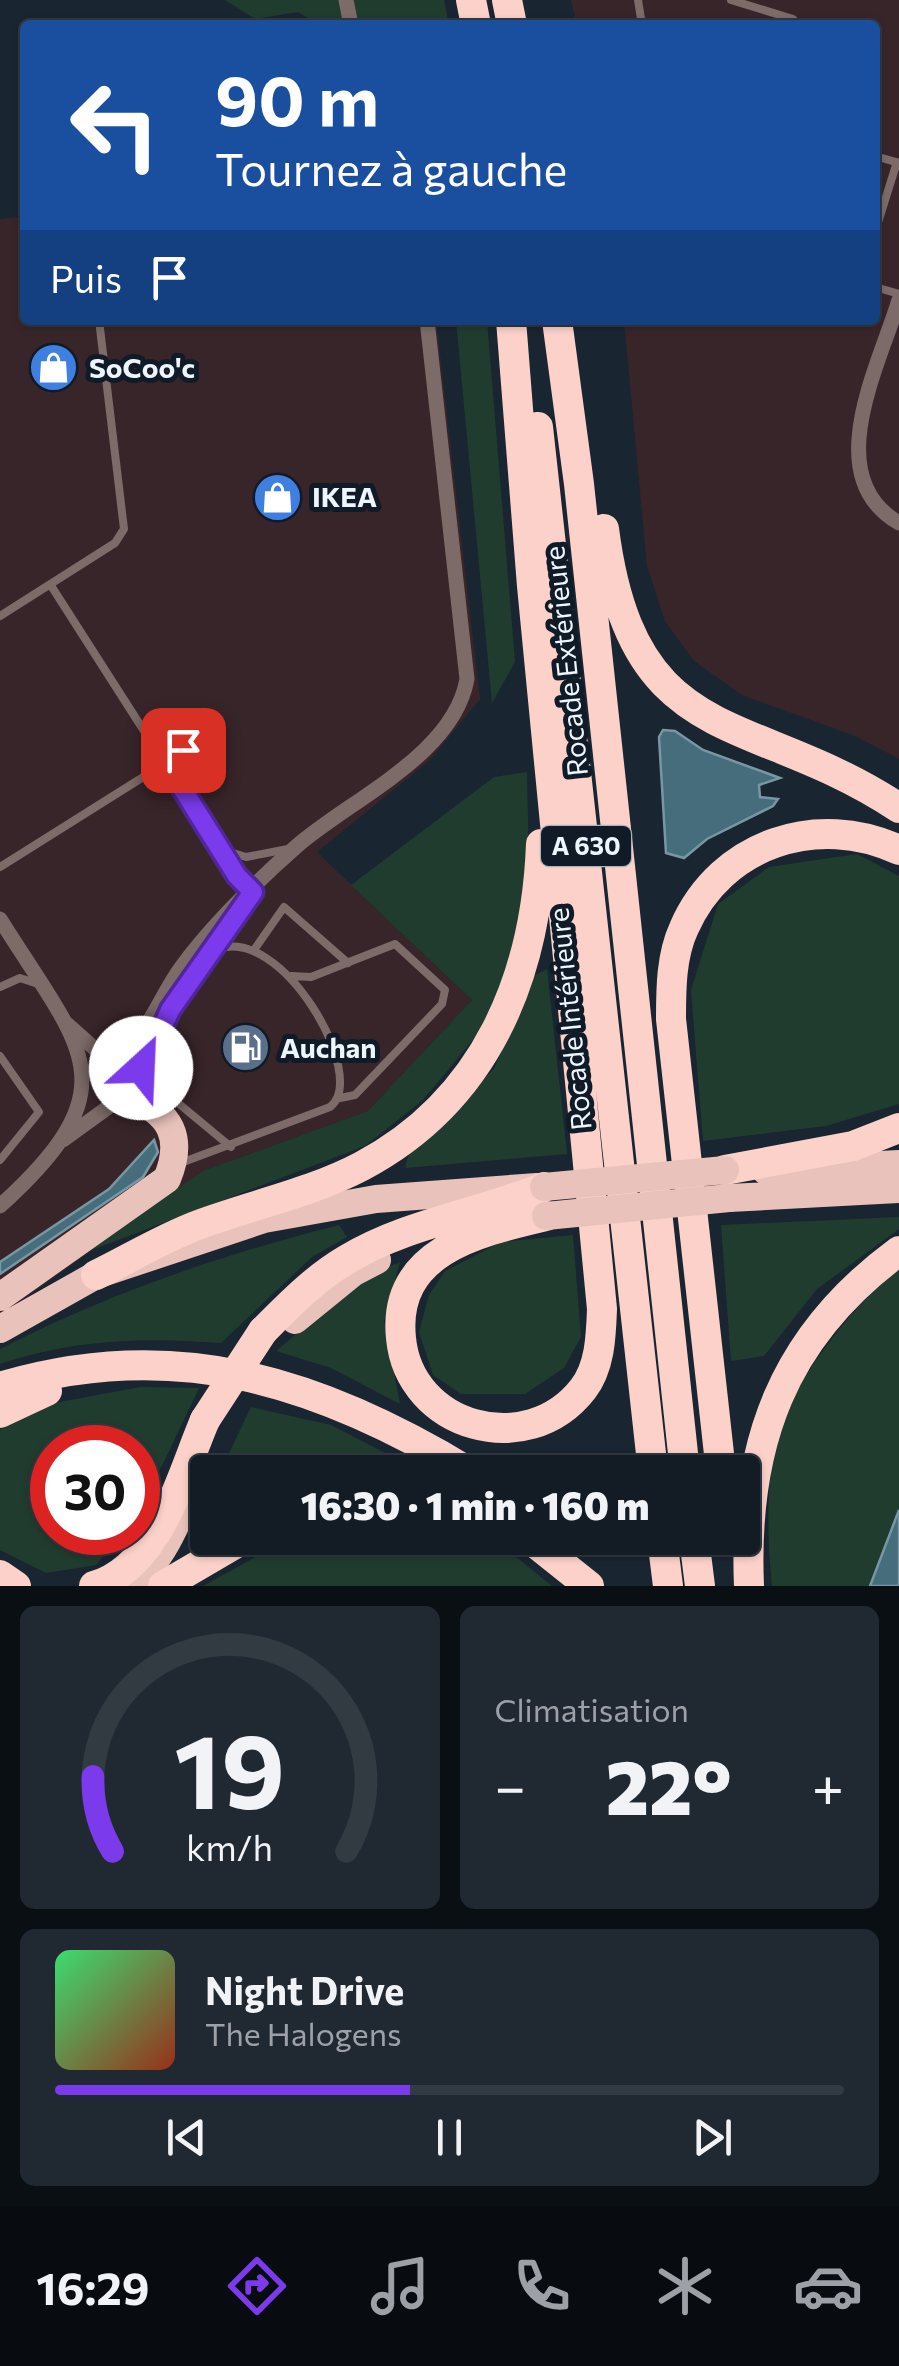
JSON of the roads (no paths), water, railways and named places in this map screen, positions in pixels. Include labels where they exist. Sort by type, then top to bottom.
[{"type":"highway","points":[[511,325],[532,586],[588,1150],[601,1340],[584,1388],[567,1406],[526,1426],[487,1429],[433,1405],[413,1382],[402,1348],[398,1316],[408,1282],[442,1252],[502,1227],[545,1202]]},
{"type":"highway","name":"Rocade Intérieure","points":[[525,325],[580,786],[651,1455]]},
{"type":"highway","name":"Rocade Extérieure","points":[[558,325],[588,562],[684,1455]]},
{"type":"highway","points":[[568,325],[614,590],[634,643],[648,665],[692,709],[724,728],[843,774],[899,808]]},
{"type":"highway","points":[[0,1329],[194,1226],[362,1166],[436,1110],[473,1070],[501,1023],[524,967],[538,904],[541,838],[532,586]]},
{"type":"highway","points":[[718,1455],[670,1019],[674,959],[682,930],[715,880],[763,846],[791,836],[836,833],[852,834],[899,850]]},
{"type":"highway","points":[[0,1296],[156,1189],[171,1167],[176,1148],[174,1131],[154,1106],[132,1090]]},
{"type":"highway","points":[[727,1184],[899,1128]]},
{"type":"highway","points":[[94,1586],[132,1564],[154,1536],[212,1422],[271,1333],[308,1287],[346,1260],[412,1230],[498,1206],[899,1164]]},
{"type":"highway","points":[[727,1184],[899,1189]]},
{"type":"highway","points":[[96,1275],[264,1219],[376,1198],[495,1186],[545,1202]]},
{"type":"highway","points":[[748,1586],[750,1489],[772,1404],[823,1322],[859,1283],[899,1251]]},
{"type":"highway","points":[[0,1387],[100,1368],[180,1364],[273,1380],[321,1395],[440,1455]]},
{"type":"highway","points":[[0,1412],[42,1392],[180,1364]]},
{"type":"highway","points":[[130,1586],[142,1577],[168,1541],[212,1422]]},
{"type":"highway","points":[[163,1586],[217,1555]]},
{"type":"highway","points":[[551,1555],[590,1586]]},
{"type":"highway","points":[[562,1555],[590,1586]]},
{"type":"highway","points":[[664,1555],[668,1586]]},
{"type":"highway","points":[[696,1555],[700,1586]]},
{"type":"highway","points":[[731,1555],[735,1586]]},
{"type":"highway","points":[[0,1575],[16,1586]]},
{"type":"street","points":[[899,297],[856,455],[870,499],[899,522]]},
{"type":"street","points":[[132,1090],[109,1092],[104,1080],[107,1067],[140,1036],[204,940],[297,846],[425,750],[464,698],[468,679],[428,325]]},
{"type":"street","points":[[0,1206],[60,1142],[132,1090],[160,1028],[253,892]]},
{"type":"street","points":[[0,918],[66,1024],[84,1082],[81,1101],[60,1142]]},
{"type":"street","points":[[66,1024],[94,1048],[136,1063],[132,1090]]},
{"type":"lane","points":[[731,0],[793,20]]},
{"type":"lane","points":[[880,217],[898,162]]},
{"type":"lane","points":[[0,616],[115,543],[124,529],[100,325]]},
{"type":"lane","points":[[50,584],[154,745]]},
{"type":"lane","points":[[148,774],[146,755],[154,745],[166,741],[183,750]]},
{"type":"lane","points":[[183,750],[196,741]]},
{"type":"lane","points":[[148,774],[164,784],[177,780],[186,770],[183,750]]},
{"type":"lane","points":[[0,867],[148,774]]},
{"type":"lane","points":[[177,780],[220,849],[253,892]]},
{"type":"lane","points":[[220,849],[246,857],[297,846]]},
{"type":"lane","points":[[254,950],[284,906],[348,963]]},
{"type":"lane","points":[[171,1167],[231,1147],[330,1107],[340,1098],[355,1095],[446,1000],[442,986],[396,944],[310,978],[291,976]]},
{"type":"lane","points":[[212,952],[235,946],[254,950],[291,976],[309,1000],[341,1072],[340,1098]]},
{"type":"lane","points":[[0,987],[20,978],[42,986]]},
{"type":"lane","points":[[0,1056],[38,1112],[0,1160]]},
{"type":"lane","points":[[132,1090],[231,1147]]},
{"type":"lane","points":[[0,1188],[20,1187]]},
{"type":"water","points":[[663,730],[675,731],[703,750],[780,778],[759,785],[760,797],[778,799],[773,806],[707,839],[684,858],[666,853],[659,737]]},
{"type":"water","points":[[154,1140],[158,1152],[143,1177],[0,1274],[0,1262],[109,1189]]},
{"type":"water","points":[[899,1510],[899,1586],[870,1586]]},
{"type":"place","name":"SoCoo'c","points":[[54,368]]},
{"type":"place","name":"IKEA","points":[[277,497]]},
{"type":"place","name":"Auchan","points":[[245,1048]]}]
